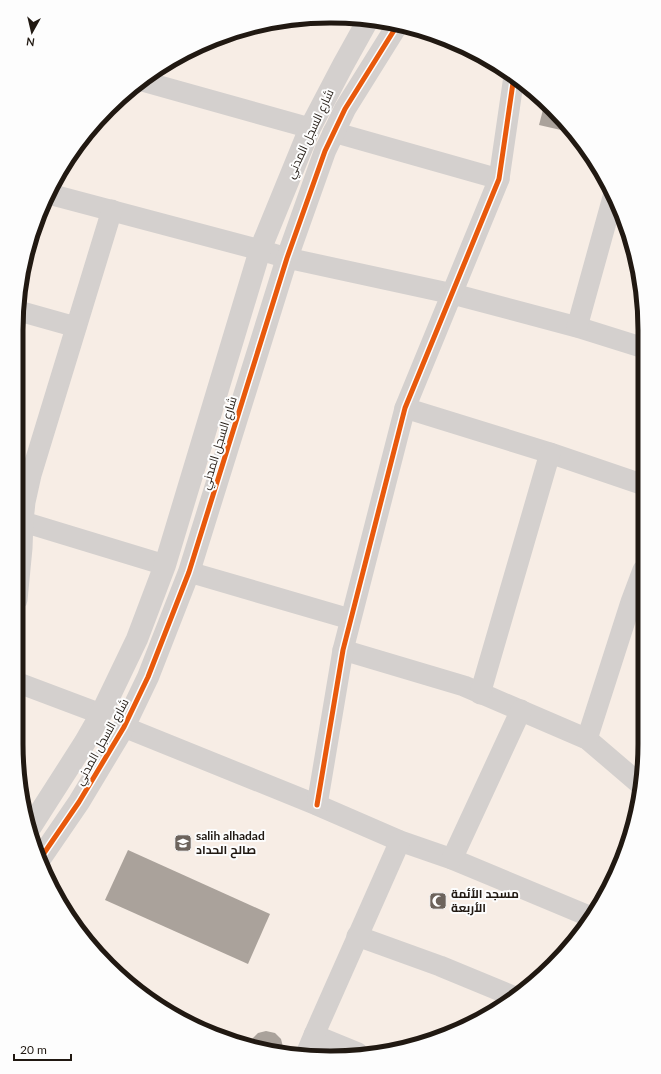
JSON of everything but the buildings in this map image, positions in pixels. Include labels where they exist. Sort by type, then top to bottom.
[{"type":"street","name":"شارع السجل المدني","points":[[33,823],[72,764],[101,714],[137,638],[164,564],[260,250],[310,128],[365,25]]},
{"type":"street","name":"شارع السجل المدني","points":[[43,854],[72,813],[124,727],[151,670],[189,572],[287,258],[325,151],[333,132],[360,84],[394,30]]},
{"type":"street","points":[[149,83],[310,128]]},
{"type":"street","points":[[317,805],[343,650],[405,408],[499,179],[513,83]]},
{"type":"street","points":[[333,132],[499,179]]},
{"type":"street","points":[[54,195],[287,258],[453,294],[577,327],[638,346]]},
{"type":"street","points":[[577,327],[611,204]]},
{"type":"street","points":[[23,510],[32,475],[112,210]]},
{"type":"street","points":[[24,313],[76,328]]},
{"type":"street","points":[[405,408],[550,453],[638,483]]},
{"type":"street","points":[[480,694],[550,453]]},
{"type":"street","points":[[23,522],[164,564]]},
{"type":"street","points":[[189,572],[350,619]]},
{"type":"street","points":[[586,739],[637,604]]},
{"type":"street","points":[[343,650],[464,686],[521,710],[586,739],[635,780]]},
{"type":"street","points":[[23,685],[101,714]]},
{"type":"street","points":[[452,859],[521,710]]},
{"type":"street","points":[[124,727],[317,805],[400,841],[452,859],[586,915]]},
{"type":"street","points":[[308,1050],[400,841]]},
{"type":"street","points":[[357,936],[440,966],[508,994]]},
{"type":"street","points":[[314,1035],[351,1050]]},
{"type":"cycle path","points":[[43,854],[79,802],[124,727],[148,677],[189,572],[287,258],[325,151],[345,109],[394,30]]},
{"type":"cycle path","points":[[317,805],[343,650],[405,408],[499,179],[513,83]]},
{"type":"place","name":"salih alhadad صالح الحداد","points":[[183,843]]},
{"type":"place","name":"مسجد الأئمة الأربعة","points":[[438,901]]}]
